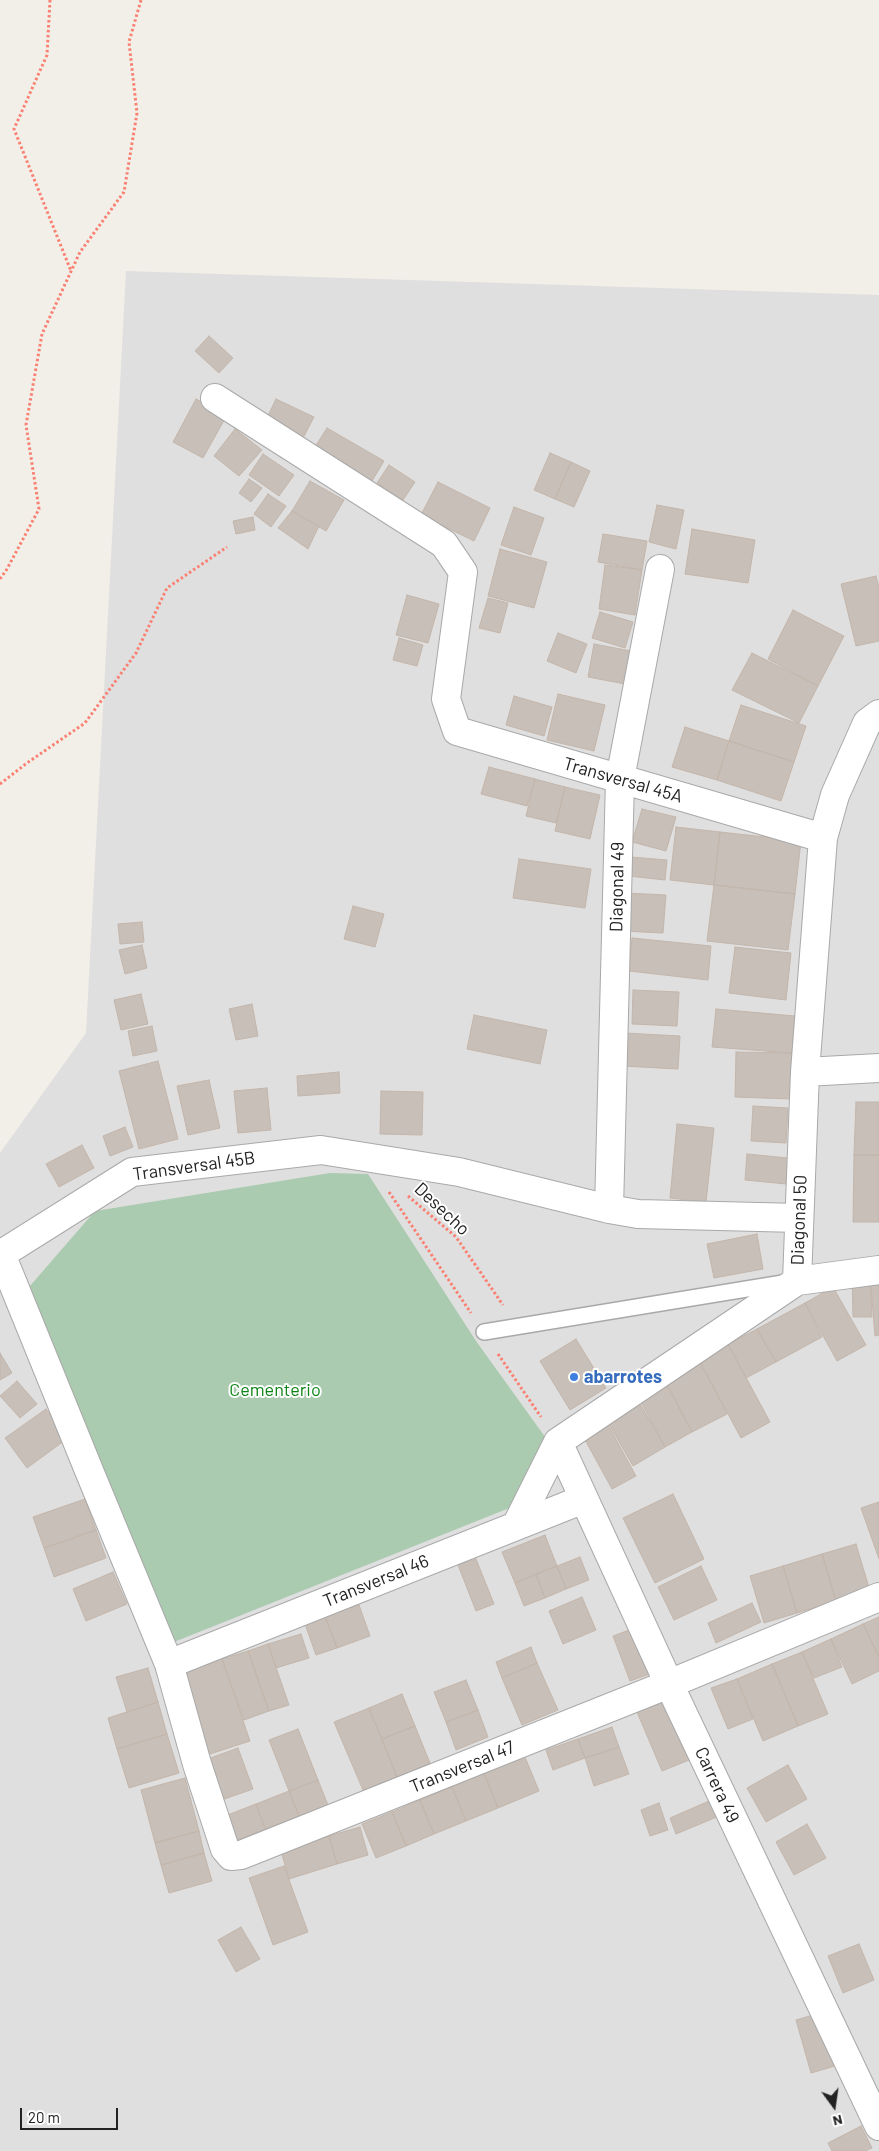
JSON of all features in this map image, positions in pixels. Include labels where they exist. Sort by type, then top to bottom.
[{"type":"street","name":"Transversal 45A","points":[[215,398],[444,544],[463,572],[446,699],[456,731],[823,838]]},
{"type":"street","name":"Diagonal 49","points":[[609,1209],[620,779],[660,569]]},
{"type":"street","name":"Diagonal 50","points":[[516,1526],[558,1442],[797,1281],[805,1072],[823,838],[835,794],[867,723],[879,714]]},
{"type":"street","points":[[805,1072],[879,1068]]},
{"type":"street","name":"Transversal 45B","points":[[1,1254],[132,1172],[321,1150],[459,1172],[609,1209],[638,1214],[799,1218]]},
{"type":"street","points":[[1,1254],[169,1664]]},
{"type":"street","points":[[797,1281],[879,1270]]},
{"type":"street","name":"Carrera 49","points":[[558,1442],[668,1684],[879,2126]]},
{"type":"street","name":"Transversal 46","points":[[169,1664],[584,1499]]},
{"type":"street","name":"Transversal 47","points":[[169,1664],[212,1811],[225,1849],[231,1856],[240,1855],[668,1684],[879,1597]]},
{"type":"lane","points":[[484,1332],[797,1281]]},
{"type":"path","points":[[50,0],[47,55],[14,129],[71,271]]},
{"type":"path","points":[[0,579],[39,509],[26,425],[42,334],[80,252],[124,192],[137,113],[129,42],[141,0]]},
{"type":"path","points":[[0,784],[85,723],[136,653],[167,588],[227,547]]},
{"type":"path","points":[[375,1158],[484,1332],[558,1442]]},
{"type":"path","name":"Desecho","points":[[375,1158],[397,1187],[456,1237],[517,1327]]},
{"type":"shaded area","points":[[126,271],[879,295],[879,2151],[0,2151],[0,1153],[86,1033]]},
{"type":"green space","name":"Cementerio","points":[[330,1173],[368,1174],[476,1341],[548,1441],[517,1505],[169,1644],[23,1294],[95,1211]]},
{"type":"building","points":[[209,336],[233,358],[219,373],[195,351]]},
{"type":"building","points":[[196,399],[227,415],[203,458],[173,442]]},
{"type":"building","points":[[276,399],[314,417],[301,442],[264,424]]},
{"type":"building","points":[[327,428],[384,461],[372,481],[315,447]]},
{"type":"building","points":[[235,429],[262,450],[239,476],[214,456]]},
{"type":"building","points":[[550,453],[571,462],[555,499],[534,490]]},
{"type":"building","points":[[263,454],[294,475],[279,496],[249,475]]},
{"type":"building","points":[[571,462],[590,471],[574,507],[555,499]]},
{"type":"building","points":[[389,465],[415,482],[403,500],[377,483]]},
{"type":"building","points":[[249,479],[262,488],[251,502],[239,493]]},
{"type":"building","points":[[310,481],[344,500],[326,531],[292,511]]},
{"type":"building","points":[[438,482],[490,508],[474,541],[421,515]]},
{"type":"building","points":[[268,494],[286,506],[271,527],[254,514]]},
{"type":"building","points":[[657,505],[684,510],[676,549],[649,542]]},
{"type":"building","points":[[514,507],[544,518],[531,555],[501,545]]},
{"type":"building","points":[[292,511],[319,526],[308,549],[278,528]]},
{"type":"building","points":[[253,517],[255,530],[236,534],[233,521]]},
{"type":"building","points":[[692,529],[755,540],[748,583],[685,574]]},
{"type":"building","points":[[603,534],[647,541],[642,570],[598,562]]},
{"type":"building","points":[[500,549],[547,562],[534,608],[488,596]]},
{"type":"building","points":[[605,565],[642,570],[635,615],[599,609]]},
{"type":"building","points":[[876,576],[879,587],[879,641],[856,646],[841,584]]},
{"type":"building","points":[[407,595],[439,604],[428,643],[396,635]]},
{"type":"building","points":[[488,598],[508,603],[500,633],[479,628]]},
{"type":"building","points":[[793,610],[844,636],[818,686],[768,659]]},
{"type":"building","points":[[600,612],[633,622],[625,648],[592,638]]},
{"type":"building","points":[[558,633],[587,644],[576,673],[547,661]]},
{"type":"building","points":[[399,638],[423,645],[417,666],[393,660]]},
{"type":"building","points":[[594,644],[631,651],[625,684],[588,677]]},
{"type":"building","points":[[752,653],[818,686],[799,723],[732,690]]},
{"type":"building","points":[[558,694],[605,705],[594,751],[547,740]]},
{"type":"building","points":[[514,696],[552,707],[544,736],[506,725]]},
{"type":"building","points":[[741,705],[806,726],[794,762],[729,741]]},
{"type":"building","points":[[685,727],[729,741],[717,780],[672,767]]},
{"type":"building","points":[[729,741],[794,762],[781,801],[717,780]]},
{"type":"building","points":[[489,767],[535,779],[527,806],[481,794]]},
{"type":"building","points":[[535,779],[565,787],[556,823],[526,816]]},
{"type":"building","points":[[565,787],[600,795],[590,839],[555,831]]},
{"type":"building","points":[[642,809],[676,817],[666,851],[632,842]]},
{"type":"building","points":[[676,827],[720,832],[714,885],[670,880]]},
{"type":"building","points":[[720,832],[801,841],[795,894],[714,885]]},
{"type":"building","points":[[630,857],[667,860],[665,880],[628,876]]},
{"type":"building","points":[[519,859],[591,869],[585,908],[513,898]]},
{"type":"building","points":[[714,885],[795,894],[788,950],[707,941]]},
{"type":"building","points":[[626,893],[666,895],[663,933],[623,931]]},
{"type":"building","points":[[353,906],[384,914],[375,947],[344,939]]},
{"type":"building","points":[[142,922],[144,942],[120,944],[118,924]]},
{"type":"building","points":[[632,938],[711,946],[708,980],[629,971]]},
{"type":"building","points":[[142,945],[147,968],[125,974],[119,950]]},
{"type":"building","points":[[735,947],[791,953],[786,1000],[729,993]]},
{"type":"building","points":[[633,990],[679,992],[677,1026],[632,1024]]},
{"type":"building","points":[[141,994],[148,1024],[121,1030],[114,1000]]},
{"type":"building","points":[[252,1004],[258,1036],[236,1040],[229,1009]]},
{"type":"building","points":[[716,1009],[795,1016],[792,1053],[712,1047]]},
{"type":"building","points":[[474,1015],[547,1030],[540,1064],[467,1049]]},
{"type":"building","points":[[152,1026],[157,1051],[133,1056],[128,1031]]},
{"type":"building","points":[[624,1033],[680,1036],[678,1069],[622,1066]]},
{"type":"building","points":[[736,1052],[792,1053],[791,1099],[735,1097]]},
{"type":"building","points":[[158,1061],[178,1139],[139,1149],[119,1071]]},
{"type":"building","points":[[339,1072],[340,1093],[298,1096],[297,1076]]},
{"type":"building","points":[[209,1080],[220,1128],[188,1135],[177,1086]]},
{"type":"building","points":[[267,1088],[271,1130],[238,1133],[234,1091]]},
{"type":"building","points":[[381,1091],[423,1092],[422,1135],[380,1134]]},
{"type":"building","points":[[856,1102],[879,1102],[879,1155],[854,1155]]},
{"type":"building","points":[[753,1106],[788,1108],[786,1143],[751,1141]]},
{"type":"building","points":[[677,1124],[714,1128],[706,1202],[670,1198]]},
{"type":"building","points":[[125,1127],[133,1147],[110,1156],[103,1136]]},
{"type":"building","points":[[82,1145],[94,1168],[59,1187],[46,1164]]},
{"type":"building","points":[[747,1154],[788,1158],[786,1184],[745,1180]]},
{"type":"building","points":[[854,1155],[879,1155],[879,1222],[853,1222]]},
{"type":"building","points":[[757,1234],[763,1269],[714,1278],[707,1244]]},
{"type":"building","points":[[870,1275],[872,1317],[853,1317],[852,1276]]},
{"type":"building","points":[[870,1275],[879,1275],[879,1335],[875,1336]]},
{"type":"building","points":[[833,1287],[866,1345],[837,1361],[805,1303]]},
{"type":"building","points":[[805,1303],[822,1337],[776,1362],[757,1329]]},
{"type":"building","points":[[757,1329],[776,1362],[746,1378],[728,1344]]},
{"type":"building","points":[[576,1339],[606,1388],[570,1410],[540,1361]]},
{"type":"building","points":[[728,1344],[770,1422],[741,1438],[699,1360]]},
{"type":"building","points":[[0,1353],[12,1373],[0,1380]]},
{"type":"building","points":[[699,1360],[727,1414],[692,1432],[664,1378]]},
{"type":"building","points":[[17,1381],[37,1404],[20,1418],[0,1396]]},
{"type":"building","points":[[666,1384],[692,1432],[665,1447],[639,1398]]},
{"type":"building","points":[[638,1400],[665,1447],[633,1466],[606,1419]]},
{"type":"building","points":[[46,1409],[68,1438],[27,1468],[5,1438]]},
{"type":"building","points":[[607,1423],[636,1476],[612,1489],[583,1436]]},
{"type":"building","points":[[673,1494],[704,1559],[655,1583],[623,1518]]},
{"type":"building","points":[[85,1499],[96,1530],[44,1548],[33,1517]]},
{"type":"building","points":[[879,1502],[879,1559],[861,1508]]},
{"type":"building","points":[[96,1530],[106,1558],[54,1577],[44,1548]]},
{"type":"building","points":[[545,1535],[557,1566],[515,1583],[502,1552]]},
{"type":"building","points":[[856,1544],[870,1591],[836,1601],[822,1554]]},
{"type":"building","points":[[822,1554],[836,1601],[797,1613],[783,1566]]},
{"type":"building","points":[[580,1557],[589,1580],[566,1589],[557,1566]]},
{"type":"building","points":[[476,1559],[494,1604],[476,1611],[458,1565]]},
{"type":"building","points":[[557,1566],[566,1589],[545,1598],[536,1574]]},
{"type":"building","points":[[701,1566],[717,1600],[674,1620],[658,1587]]},
{"type":"building","points":[[783,1566],[797,1613],[764,1623],[750,1576]]},
{"type":"building","points":[[113,1572],[127,1604],[86,1621],[73,1589]]},
{"type":"building","points":[[536,1574],[545,1598],[524,1606],[515,1583]]},
{"type":"building","points":[[582,1597],[596,1630],[563,1644],[549,1611]]},
{"type":"building","points":[[752,1603],[761,1622],[716,1643],[708,1623]]},
{"type":"building","points":[[359,1605],[370,1636],[337,1648],[325,1616]]},
{"type":"building","points":[[325,1616],[337,1648],[316,1655],[305,1624]]},
{"type":"building","points":[[879,1617],[879,1657],[863,1624]]},
{"type":"building","points":[[863,1624],[879,1657],[879,1671],[852,1684],[831,1639]]},
{"type":"building","points":[[640,1626],[658,1671],[630,1681],[613,1636]]},
{"type":"building","points":[[301,1634],[309,1658],[276,1668],[268,1644]]},
{"type":"building","points":[[831,1639],[842,1667],[814,1678],[802,1652]]},
{"type":"building","points":[[268,1644],[289,1705],[269,1711],[248,1651]]},
{"type":"building","points":[[531,1647],[537,1663],[502,1678],[496,1662]]},
{"type":"building","points":[[248,1651],[269,1711],[244,1720],[222,1659]]},
{"type":"building","points":[[802,1652],[828,1714],[798,1726],[772,1664]]},
{"type":"building","points":[[222,1659],[250,1741],[207,1755],[179,1675]]},
{"type":"building","points":[[537,1663],[558,1710],[522,1725],[502,1678]]},
{"type":"building","points":[[772,1664],[798,1726],[763,1741],[737,1679]]},
{"type":"building","points":[[148,1668],[158,1702],[127,1712],[116,1677]]},
{"type":"building","points":[[737,1679],[753,1719],[728,1729],[711,1688]]},
{"type":"building","points":[[466,1680],[478,1710],[446,1722],[434,1692]]},
{"type":"building","points":[[402,1694],[415,1726],[382,1739],[369,1708]]},
{"type":"building","points":[[669,1698],[694,1758],[662,1771],[637,1712]]},
{"type":"building","points":[[158,1702],[167,1734],[117,1749],[108,1718]]},
{"type":"building","points":[[369,1708],[397,1777],[363,1790],[334,1722]]},
{"type":"building","points":[[478,1710],[488,1737],[456,1750],[446,1722]]},
{"type":"building","points":[[415,1726],[430,1763],[397,1777],[382,1739]]},
{"type":"building","points":[[612,1727],[619,1747],[585,1758],[578,1739]]},
{"type":"building","points":[[298,1729],[318,1780],[289,1791],[269,1740]]},
{"type":"building","points":[[167,1734],[179,1773],[129,1788],[117,1749]]},
{"type":"building","points":[[578,1739],[585,1758],[553,1770],[546,1750]]},
{"type":"building","points":[[619,1747],[629,1774],[594,1786],[585,1758]]},
{"type":"building","points":[[238,1748],[253,1789],[216,1802],[202,1761]]},
{"type":"building","points":[[525,1757],[539,1791],[498,1808],[484,1773]]},
{"type":"building","points":[[788,1765],[807,1799],[766,1822],[747,1788]]},
{"type":"building","points":[[484,1773],[498,1808],[466,1821],[452,1787]]},
{"type":"building","points":[[185,1778],[199,1831],[155,1843],[141,1790]]},
{"type":"building","points":[[318,1780],[328,1805],[299,1816],[289,1791]]},
{"type":"building","points":[[452,1787],[466,1821],[434,1834],[420,1800]]},
{"type":"building","points":[[289,1791],[299,1816],[265,1829],[256,1804]]},
{"type":"building","points":[[716,1798],[724,1814],[676,1834],[670,1818]]},
{"type":"building","points":[[420,1800],[434,1834],[406,1846],[392,1812]]},
{"type":"building","points":[[659,1803],[668,1830],[650,1836],[641,1810]]},
{"type":"building","points":[[256,1804],[265,1829],[235,1841],[225,1816]]},
{"type":"building","points":[[392,1812],[406,1846],[376,1858],[362,1824]]},
{"type":"building","points":[[807,1824],[826,1858],[794,1875],[776,1842]]},
{"type":"building","points":[[360,1827],[368,1855],[337,1864],[329,1836]]},
{"type":"building","points":[[199,1831],[204,1853],[161,1865],[155,1843]]},
{"type":"building","points":[[329,1836],[337,1864],[289,1879],[281,1851]]},
{"type":"building","points":[[204,1853],[212,1881],[169,1893],[161,1865]]},
{"type":"building","points":[[284,1866],[308,1932],[273,1945],[249,1878]]},
{"type":"building","points":[[241,1927],[260,1959],[236,1972],[218,1940]]},
{"type":"building","points":[[859,1944],[874,1980],[843,1993],[828,1956]]},
{"type":"building","points":[[820,2013],[835,2066],[811,2073],[796,2020]]},
{"type":"building","points":[[861,2126],[872,2148],[865,2151],[832,2151],[828,2143]]},
{"type":"place","name":"abarrotes","points":[[574,1377]]}]
